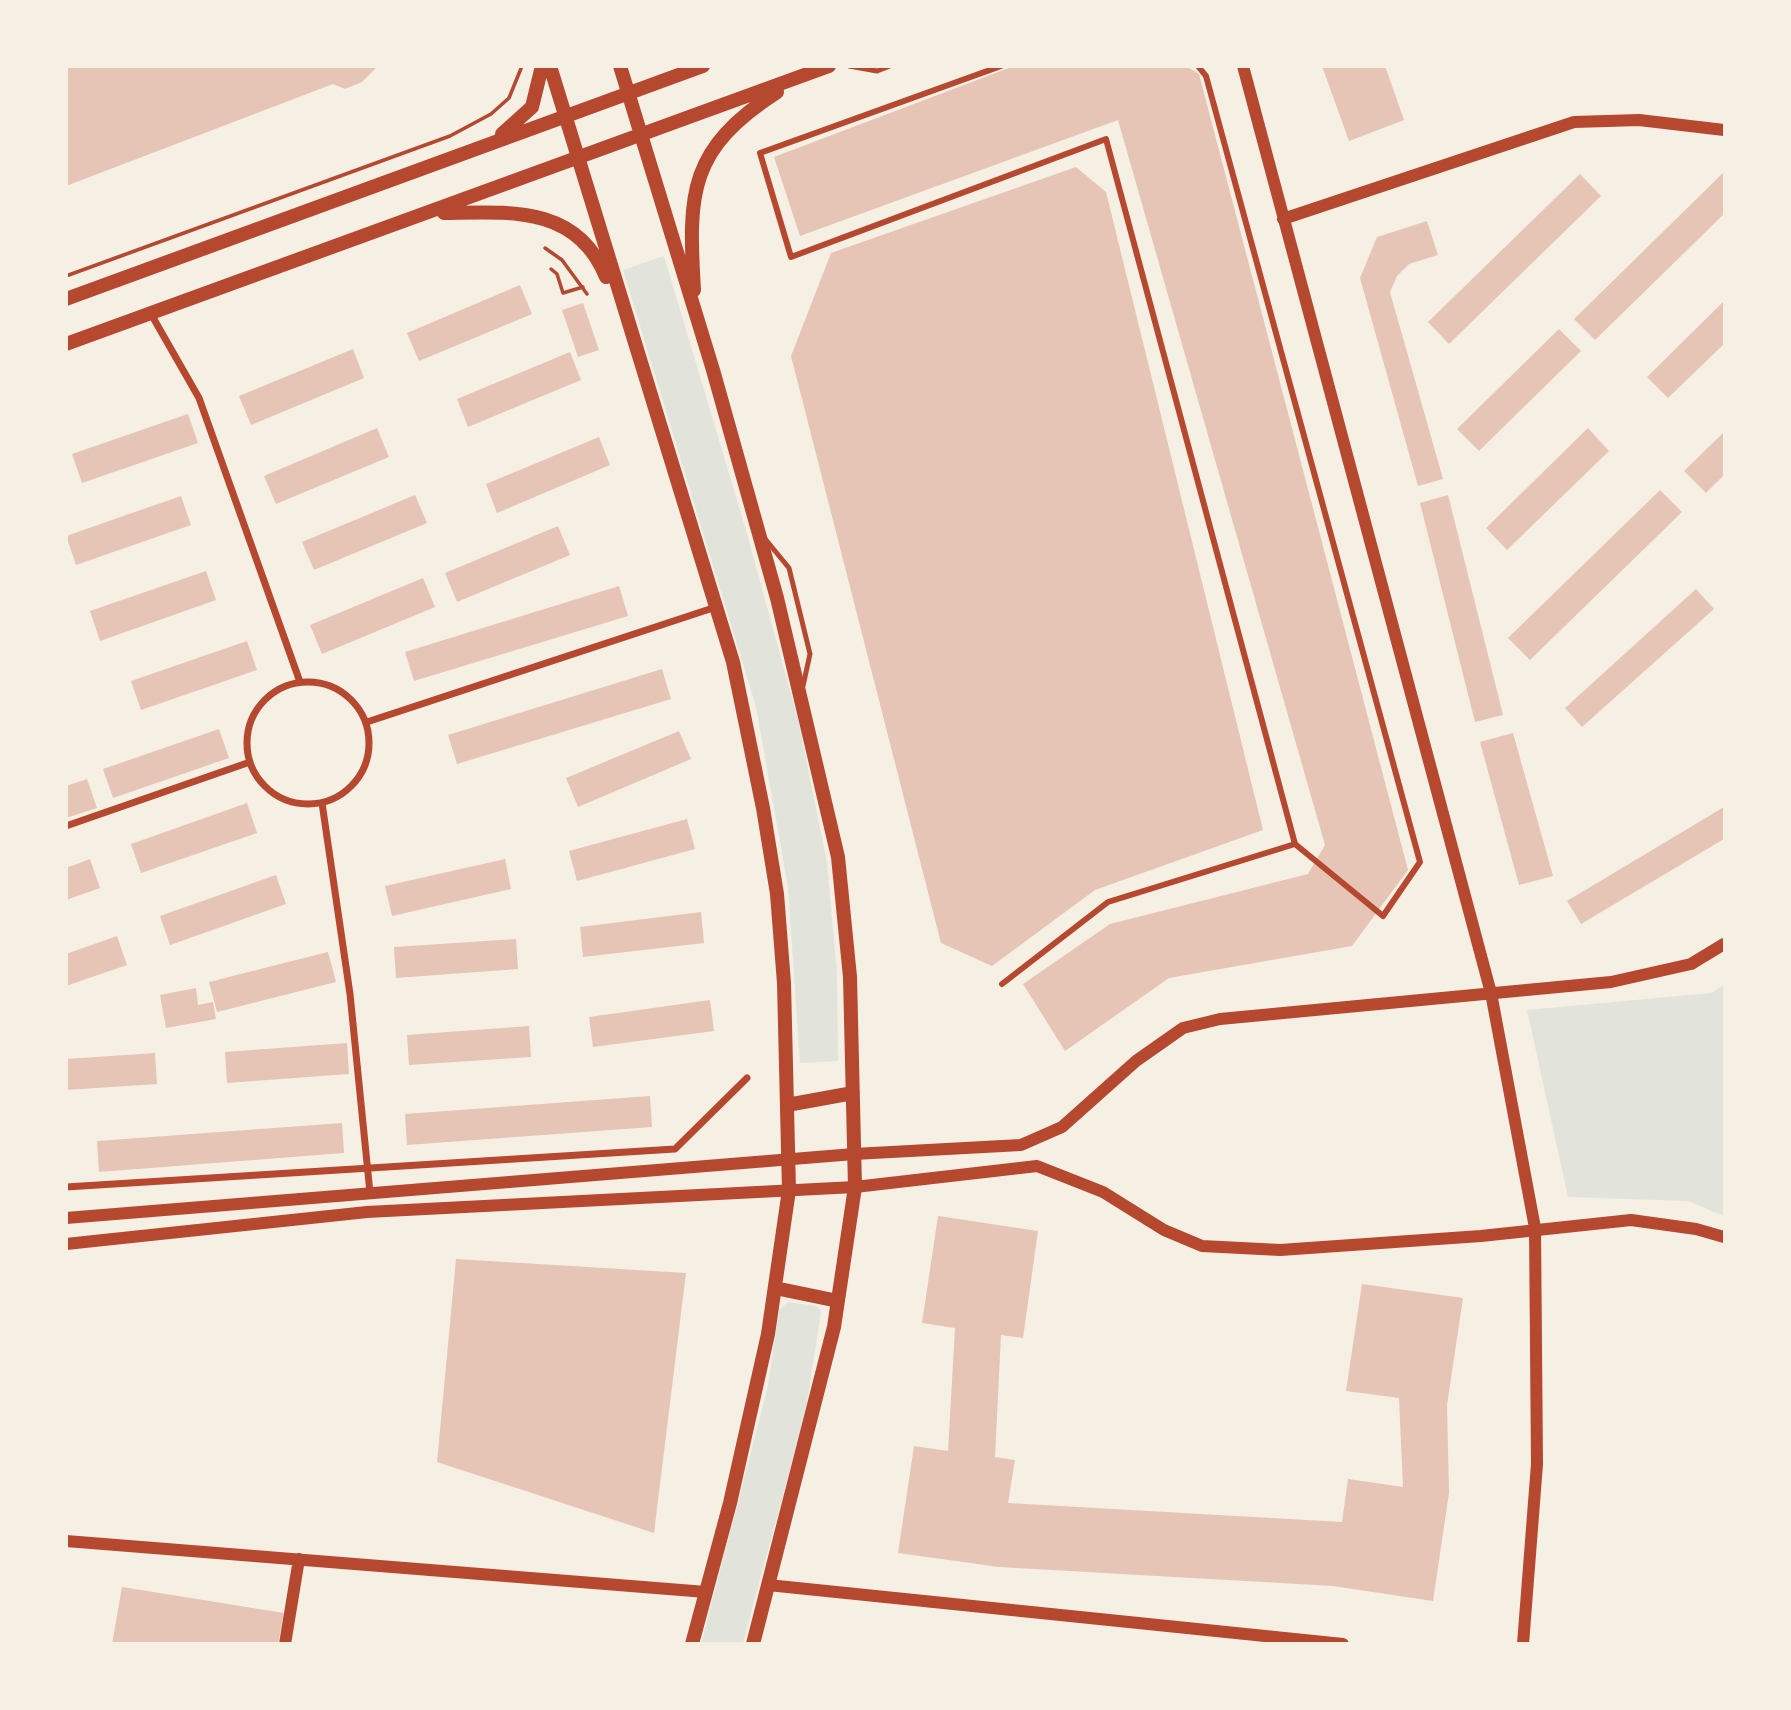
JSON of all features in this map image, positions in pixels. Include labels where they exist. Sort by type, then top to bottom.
[{"type":"main road","points":[[461,155],[509,131],[523,118],[536,97],[542,66]]},
{"type":"main road","points":[[550,66],[733,662],[764,808],[777,894],[784,983],[789,1190],[768,1334],[733,1490],[692,1643]]},
{"type":"main road","points":[[620,66],[758,530],[801,693],[838,857],[850,977],[855,1187],[834,1328],[753,1643]]},
{"type":"main road","points":[[66,299],[702,66]]},
{"type":"main road","points":[[66,344],[578,160],[829,66]]},
{"type":"main road","points":[[695,312],[691,234],[693,204],[704,162],[737,120],[803,76]]},
{"type":"main road","points":[[432,213],[534,215],[558,223],[585,244],[601,265],[644,375]]},
{"type":"main road","points":[[787,1105],[853,1093]]},
{"type":"main road","points":[[775,1287],[838,1301]]},
{"type":"street","points":[[1001,66],[760,153],[791,257],[1106,139],[1294,844],[1383,916],[1420,863],[1206,76],[1198,66]]},
{"type":"street","points":[[1243,66],[1491,993],[1535,1228],[1537,1464],[1523,1643]]},
{"type":"street","points":[[1283,219],[1574,122],[1639,120],[1724,130]]},
{"type":"street","points":[[151,314],[199,398],[300,682]]},
{"type":"street","points":[[367,722],[716,607]]},
{"type":"street","points":[[317,681],[340,690],[359,707],[367,722],[370,742],[367,763],[356,781],[341,795],[321,803],[304,804],[286,800],[270,792],[258,778],[250,762],[249,730],[262,702],[279,688],[317,681]]},
{"type":"street","points":[[66,825],[250,762]]},
{"type":"street","points":[[321,803],[350,994],[370,1193]]},
{"type":"street","points":[[1002,984],[1108,902],[1294,844]]},
{"type":"street","points":[[66,1218],[788,1159],[1021,1145],[1062,1127],[1136,1061],[1183,1028],[1220,1019],[1624,979],[1691,964],[1724,944]]},
{"type":"street","points":[[66,1187],[675,1149],[747,1078]]},
{"type":"street","points":[[66,1244],[367,1212],[855,1187],[1037,1166],[1103,1192],[1164,1230],[1202,1246],[1280,1250],[1481,1236],[1535,1228],[1631,1220],[1696,1228],[1724,1237]]},
{"type":"street","points":[[66,1541],[706,1592]]},
{"type":"street","points":[[285,1643],[299,1559]]},
{"type":"street","points":[[768,1585],[1343,1643]]},
{"type":"lane","points":[[849,66],[877,71],[890,66]]},
{"type":"path","points":[[66,276],[450,136],[491,114],[509,98],[522,66]]},
{"type":"path","points":[[545,248],[562,260],[587,294]]},
{"type":"path","points":[[551,269],[557,274],[563,293],[583,287]]},
{"type":"shaded area","points":[[664,256],[745,527],[799,723],[827,863],[837,972],[838,1061],[800,1063],[788,887],[756,707],[623,270]]},
{"type":"shaded area","points":[[1724,985],[1724,1216],[1688,1201],[1568,1197],[1527,1010],[1711,993]]},
{"type":"shaded area","points":[[788,1302],[817,1306],[821,1311],[806,1409],[743,1643],[701,1644],[768,1386],[779,1310]]},
{"type":"building","points":[[66,66],[378,66],[362,82],[345,89],[333,84],[66,186]]},
{"type":"building","points":[[1014,66],[1186,66],[1199,74],[1408,870],[1352,946],[1169,978],[1065,1051],[1023,984],[1110,924],[1308,874],[1325,845],[1118,120],[800,236],[774,157]]},
{"type":"building","points":[[1322,66],[1385,66],[1404,120],[1349,141]]},
{"type":"building","points":[[1076,167],[1106,192],[1263,830],[1095,890],[992,966],[941,943],[791,356],[831,253]]},
{"type":"building","points":[[1724,172],[1724,214],[1595,340],[1574,319]]},
{"type":"building","points":[[1580,174],[1601,196],[1449,344],[1428,322]]},
{"type":"building","points":[[1427,221],[1438,255],[1409,264],[1397,276],[1390,292],[1443,479],[1418,486],[1360,278],[1377,237]]},
{"type":"building","points":[[520,285],[532,314],[419,361],[407,333]]},
{"type":"building","points":[[1724,301],[1724,344],[1668,398],[1647,377]]},
{"type":"building","points":[[583,303],[599,350],[578,357],[562,310]]},
{"type":"building","points":[[1559,329],[1581,351],[1479,451],[1457,429]]},
{"type":"building","points":[[353,349],[364,378],[251,425],[239,396]]},
{"type":"building","points":[[570,352],[581,380],[468,427],[457,399]]},
{"type":"building","points":[[188,414],[198,443],[82,483],[72,454]]},
{"type":"building","points":[[377,428],[389,457],[276,504],[264,476]]},
{"type":"building","points":[[1588,428],[1609,451],[1507,550],[1486,528]]},
{"type":"building","points":[[1724,432],[1724,475],[1706,493],[1684,471]]},
{"type":"building","points":[[599,437],[610,465],[497,513],[486,484]]},
{"type":"building","points":[[1660,490],[1682,512],[1530,660],[1508,638]]},
{"type":"building","points":[[415,495],[427,523],[314,570],[302,542]]},
{"type":"building","points":[[1448,495],[1503,715],[1475,722],[1420,503]]},
{"type":"building","points":[[181,496],[191,525],[76,565],[66,536]]},
{"type":"building","points":[[558,526],[570,555],[457,602],[445,573]]},
{"type":"building","points":[[206,571],[216,600],[100,641],[90,611]]},
{"type":"building","points":[[423,578],[435,607],[322,654],[310,625]]},
{"type":"building","points":[[619,586],[628,616],[414,681],[405,652]]},
{"type":"building","points":[[1696,589],[1714,609],[1582,727],[1565,708]]},
{"type":"building","points":[[247,641],[257,670],[141,710],[131,681]]},
{"type":"building","points":[[662,669],[671,699],[457,764],[448,735]]},
{"type":"building","points":[[219,729],[229,758],[113,798],[103,769]]},
{"type":"building","points":[[679,731],[691,759],[578,807],[566,778]]},
{"type":"building","points":[[1513,733],[1553,876],[1519,885],[1480,742]]},
{"type":"building","points":[[87,779],[97,808],[66,818],[66,786]]},
{"type":"building","points":[[247,803],[257,833],[141,873],[131,844]]},
{"type":"building","points":[[1724,807],[1724,839],[1581,924],[1567,901]]},
{"type":"building","points":[[687,819],[695,849],[577,881],[569,851]]},
{"type":"building","points":[[90,859],[100,888],[66,900],[66,868]]},
{"type":"building","points":[[505,859],[511,889],[392,916],[385,886]]},
{"type":"building","points":[[276,875],[286,904],[170,945],[160,916]]},
{"type":"building","points":[[701,912],[704,943],[583,957],[580,927]]},
{"type":"building","points":[[117,936],[127,965],[66,986],[66,954]]},
{"type":"building","points":[[516,939],[518,969],[396,978],[394,947]]},
{"type":"building","points":[[328,952],[336,982],[217,1012],[209,982]]},
{"type":"building","points":[[196,988],[198,1005],[213,1002],[216,1019],[166,1028],[160,995]]},
{"type":"building","points":[[710,1000],[714,1031],[593,1047],[589,1017]]},
{"type":"building","points":[[529,1026],[531,1057],[409,1065],[407,1035]]},
{"type":"building","points":[[347,1043],[349,1074],[227,1083],[225,1052]]},
{"type":"building","points":[[155,1053],[157,1084],[66,1090],[66,1059]]},
{"type":"building","points":[[650,1096],[652,1127],[407,1145],[405,1114]]},
{"type":"building","points":[[342,1123],[344,1153],[99,1172],[97,1141]]},
{"type":"building","points":[[938,1216],[1038,1231],[1023,1338],[1001,1335],[995,1457],[1015,1460],[1008,1503],[1342,1522],[1348,1479],[1403,1487],[1399,1398],[1346,1391],[1362,1284],[1463,1298],[1447,1405],[1449,1493],[1433,1601],[1333,1586],[999,1567],[898,1553],[914,1446],[948,1451],[955,1328],[922,1323]]},
{"type":"building","points":[[456,1259],[686,1273],[654,1533],[437,1462]]},
{"type":"building","points":[[122,1587],[284,1613],[278,1644],[112,1644]]}]
